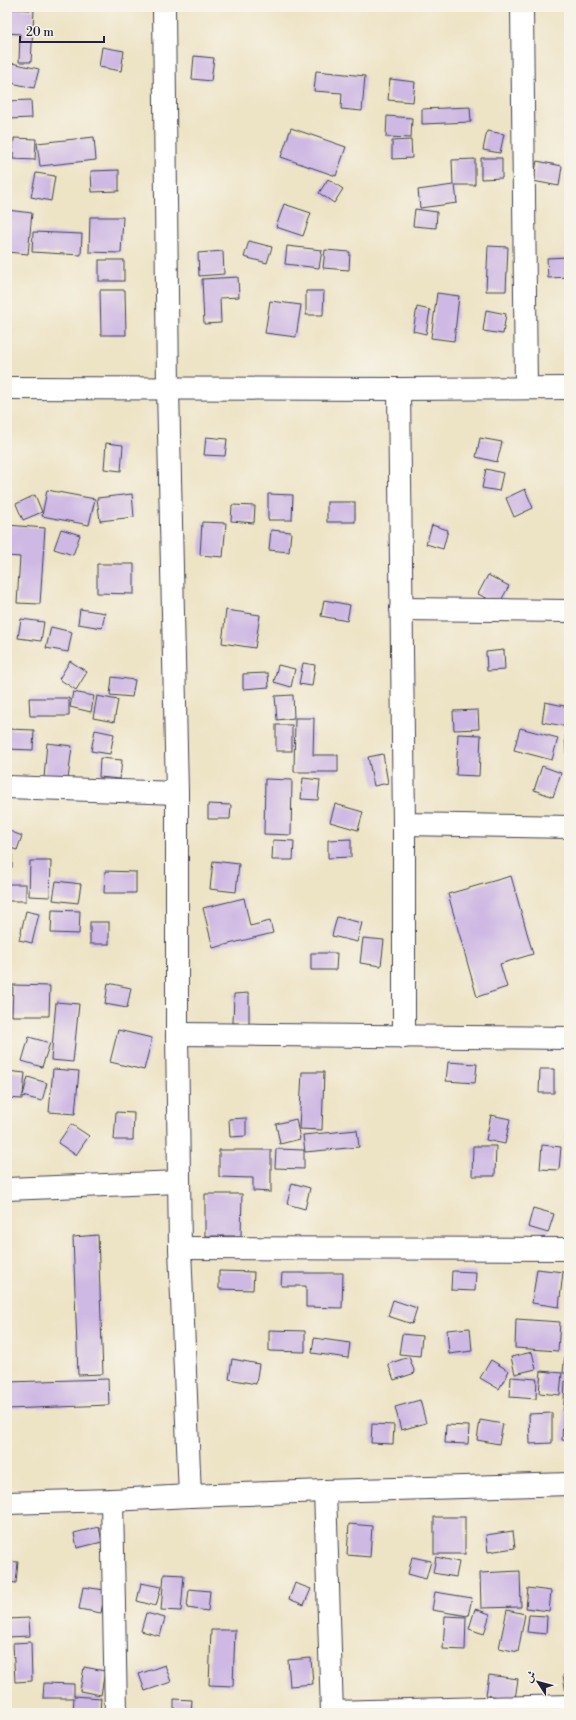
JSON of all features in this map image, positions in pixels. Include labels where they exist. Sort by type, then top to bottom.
[{"type":"street","points":[[164,7],[168,388],[177,793],[177,1034],[180,1248],[190,1496]]},
{"type":"street","points":[[522,7],[526,388]]},
{"type":"street","points":[[7,388],[569,388]]},
{"type":"street","points":[[398,389],[404,824],[404,1037]]},
{"type":"street","points":[[401,609],[569,611]]},
{"type":"street","points":[[7,787],[177,793]]},
{"type":"street","points":[[404,824],[569,827]]},
{"type":"street","points":[[177,1034],[569,1038]]},
{"type":"street","points":[[7,1189],[179,1182]]},
{"type":"street","points":[[180,1248],[569,1249]]},
{"type":"street","points":[[7,1503],[325,1491],[569,1484]]},
{"type":"street","points":[[325,1491],[332,1713],[543,1710],[569,1706]]},
{"type":"street","points":[[112,1500],[116,1713]]},
{"type":"building","points":[[9,9],[34,10],[31,62],[19,62],[20,34],[8,33]]},
{"type":"building","points":[[102,47],[124,51],[121,71],[99,67]]},
{"type":"building","points":[[194,56],[214,58],[211,81],[192,79]]},
{"type":"building","points":[[7,62],[39,69],[34,88],[7,82]]},
{"type":"building","points":[[316,71],[365,76],[362,111],[341,109],[342,93],[314,91]]},
{"type":"building","points":[[390,79],[415,82],[413,102],[388,100]]},
{"type":"building","points":[[31,100],[32,118],[7,119],[7,101]]},
{"type":"building","points":[[470,107],[471,122],[422,124],[422,109]]},
{"type":"building","points":[[387,116],[412,118],[411,138],[386,137]]},
{"type":"building","points":[[291,128],[346,147],[336,176],[281,157]]},
{"type":"building","points":[[487,131],[504,134],[500,153],[483,150]]},
{"type":"building","points":[[94,137],[96,160],[40,166],[37,143]]},
{"type":"building","points":[[14,138],[36,139],[35,160],[13,159]]},
{"type":"building","points":[[411,140],[412,158],[392,159],[392,141]]},
{"type":"building","points":[[481,158],[502,158],[502,178],[481,179]]},
{"type":"building","points":[[475,159],[475,185],[455,185],[457,203],[420,208],[418,190],[453,185],[452,160]]},
{"type":"building","points":[[537,161],[562,166],[559,186],[533,181]]},
{"type":"building","points":[[119,170],[119,191],[92,192],[91,171]]},
{"type":"building","points":[[36,173],[55,176],[51,201],[31,197]]},
{"type":"building","points":[[328,179],[343,189],[334,203],[319,193]]},
{"type":"building","points":[[284,204],[311,213],[303,236],[276,227]]},
{"type":"building","points":[[415,209],[437,212],[436,228],[413,226]]},
{"type":"building","points":[[7,210],[32,213],[28,254],[7,252]]},
{"type":"building","points":[[90,217],[123,217],[121,253],[89,252]]},
{"type":"building","points":[[33,232],[82,234],[81,255],[32,252]]},
{"type":"building","points":[[249,241],[272,247],[267,263],[244,257]]},
{"type":"building","points":[[287,246],[322,250],[319,268],[285,264]]},
{"type":"building","points":[[488,246],[508,247],[506,291],[486,291]]},
{"type":"building","points":[[325,250],[350,252],[349,270],[323,268]]},
{"type":"building","points":[[223,251],[224,274],[199,276],[198,253]]},
{"type":"building","points":[[568,257],[569,277],[548,278],[547,258]]},
{"type":"building","points":[[99,260],[124,260],[124,281],[99,281]]},
{"type":"building","points":[[238,277],[239,297],[220,298],[221,323],[204,324],[202,279]]},
{"type":"building","points":[[100,290],[125,290],[126,335],[101,335]]},
{"type":"building","points":[[306,291],[324,291],[323,315],[306,315]]},
{"type":"building","points":[[437,293],[459,296],[454,341],[431,338]]},
{"type":"building","points":[[270,301],[301,305],[296,337],[265,333]]},
{"type":"building","points":[[417,307],[430,310],[426,334],[413,331]]},
{"type":"building","points":[[486,310],[506,314],[503,334],[483,331]]},
{"type":"building","points":[[206,437],[227,439],[225,456],[204,455]]},
{"type":"building","points":[[480,438],[502,442],[497,462],[476,457]]},
{"type":"building","points":[[106,443],[123,445],[121,471],[104,469]]},
{"type":"building","points":[[486,469],[503,473],[499,491],[482,488]]},
{"type":"building","points":[[525,489],[533,508],[514,517],[506,498]]},
{"type":"building","points":[[47,490],[95,499],[89,525],[42,516]]},
{"type":"building","points":[[132,494],[134,517],[100,521],[97,498]]},
{"type":"building","points":[[268,494],[293,495],[292,520],[268,520]]},
{"type":"building","points":[[35,495],[42,512],[23,520],[16,504]]},
{"type":"building","points":[[327,502],[355,502],[355,522],[327,522]]},
{"type":"building","points":[[232,505],[255,506],[254,523],[231,521]]},
{"type":"building","points":[[202,522],[226,523],[223,557],[200,555]]},
{"type":"building","points":[[7,525],[45,528],[40,604],[17,603],[20,557],[7,556]]},
{"type":"building","points":[[432,525],[448,530],[443,549],[426,544]]},
{"type":"building","points":[[61,529],[80,535],[73,555],[54,549]]},
{"type":"building","points":[[271,530],[291,532],[289,552],[269,550]]},
{"type":"building","points":[[97,564],[134,564],[134,594],[97,593]]},
{"type":"building","points":[[488,575],[509,586],[499,604],[478,594]]},
{"type":"building","points":[[324,600],[350,605],[347,621],[321,616]]},
{"type":"building","points":[[80,609],[105,613],[102,628],[78,624]]},
{"type":"building","points":[[226,610],[260,615],[255,648],[222,643]]},
{"type":"building","points":[[21,619],[44,622],[41,641],[18,638]]},
{"type":"building","points":[[51,627],[72,632],[68,652],[46,648]]},
{"type":"building","points":[[504,650],[505,670],[487,671],[486,652]]},
{"type":"building","points":[[70,661],[87,672],[76,690],[59,679]]},
{"type":"building","points":[[303,663],[315,665],[312,686],[299,684]]},
{"type":"building","points":[[278,665],[295,669],[291,687],[274,682]]},
{"type":"building","points":[[268,673],[269,687],[243,689],[243,674]]},
{"type":"building","points":[[112,677],[135,680],[132,697],[110,695]]},
{"type":"building","points":[[73,692],[94,696],[91,712],[70,707]]},
{"type":"building","points":[[293,695],[294,718],[277,720],[275,696]]},
{"type":"building","points":[[97,696],[118,700],[114,722],[93,718]]},
{"type":"building","points":[[29,698],[69,698],[69,716],[30,716]]},
{"type":"building","points":[[545,702],[569,707],[569,727],[542,722]]},
{"type":"building","points":[[478,710],[479,729],[454,730],[453,711]]},
{"type":"building","points":[[295,718],[314,718],[313,755],[338,755],[338,772],[294,772]]},
{"type":"building","points":[[276,725],[292,725],[292,751],[276,751]]},
{"type":"building","points":[[520,728],[558,738],[552,760],[514,750]]},
{"type":"building","points":[[7,729],[34,730],[33,750],[7,749]]},
{"type":"building","points":[[95,730],[114,734],[110,754],[91,751]]},
{"type":"building","points":[[458,734],[481,735],[479,776],[456,775]]},
{"type":"building","points":[[565,736],[569,736],[569,753],[566,753]]},
{"type":"building","points":[[47,743],[72,746],[68,780],[44,778]]},
{"type":"building","points":[[383,754],[388,783],[374,786],[368,757]]},
{"type":"building","points":[[100,758],[122,760],[120,779],[99,777]]},
{"type":"building","points":[[542,766],[561,773],[553,797],[534,790]]},
{"type":"building","points":[[303,778],[320,780],[318,800],[301,799]]},
{"type":"building","points":[[265,779],[292,780],[291,835],[264,834]]},
{"type":"building","points":[[208,804],[231,805],[230,819],[208,819]]},
{"type":"building","points":[[335,804],[363,812],[358,830],[330,822]]},
{"type":"building","points":[[7,830],[22,836],[17,850],[7,847]]},
{"type":"building","points":[[351,839],[351,857],[328,858],[328,840]]},
{"type":"building","points":[[273,840],[294,841],[293,860],[272,860]]},
{"type":"building","points":[[7,852],[12,852],[12,867],[7,867]]},
{"type":"building","points":[[30,861],[51,861],[50,897],[29,896]]},
{"type":"building","points":[[213,861],[239,864],[236,892],[210,889]]},
{"type":"building","points":[[105,871],[136,872],[136,893],[104,893]]},
{"type":"building","points":[[511,876],[533,954],[500,964],[507,987],[477,997],[448,894]]},
{"type":"building","points":[[56,881],[81,884],[78,903],[53,900]]},
{"type":"building","points":[[7,884],[26,884],[26,901],[7,901]]},
{"type":"building","points":[[244,898],[250,926],[270,921],[273,933],[213,948],[203,908]]},
{"type":"building","points":[[52,910],[80,911],[79,934],[51,933]]},
{"type":"building","points":[[26,911],[39,914],[32,943],[19,940]]},
{"type":"building","points":[[337,917],[362,923],[357,942],[332,936]]},
{"type":"building","points":[[90,922],[109,922],[109,944],[90,944]]},
{"type":"building","points":[[363,938],[384,940],[381,966],[360,963]]},
{"type":"building","points":[[311,953],[337,953],[336,970],[311,970]]},
{"type":"building","points":[[108,983],[131,988],[127,1008],[105,1004]]},
{"type":"building","points":[[13,985],[50,986],[49,1016],[12,1016]]},
{"type":"building","points":[[249,993],[249,1024],[233,1023],[234,994]]},
{"type":"building","points":[[56,1002],[79,1004],[73,1062],[51,1060]]},
{"type":"building","points":[[118,1030],[152,1038],[144,1070],[110,1062]]},
{"type":"building","points":[[29,1037],[50,1043],[42,1067],[22,1061]]},
{"type":"building","points":[[448,1062],[477,1064],[475,1083],[446,1081]]},
{"type":"building","points":[[53,1069],[79,1071],[75,1114],[49,1112]]},
{"type":"building","points":[[540,1069],[554,1069],[554,1093],[539,1093]]},
{"type":"building","points":[[7,1071],[25,1073],[23,1095],[28,1077],[47,1083],[42,1101],[22,1096],[22,1099],[7,1098]]},
{"type":"building","points":[[302,1072],[324,1072],[322,1130],[299,1129]]},
{"type":"building","points":[[116,1112],[134,1113],[133,1140],[114,1140]]},
{"type":"building","points":[[491,1115],[510,1119],[505,1144],[486,1140]]},
{"type":"building","points":[[246,1118],[246,1136],[230,1137],[229,1119]]},
{"type":"building","points":[[296,1119],[300,1139],[280,1144],[276,1124]]},
{"type":"building","points":[[568,1122],[569,1140],[565,1140]]},
{"type":"building","points":[[71,1124],[89,1136],[76,1155],[58,1143]]},
{"type":"building","points":[[357,1130],[359,1147],[305,1152],[303,1135]]},
{"type":"building","points":[[542,1145],[561,1147],[559,1170],[540,1169]]},
{"type":"building","points":[[473,1146],[496,1146],[495,1176],[472,1176]]},
{"type":"building","points":[[276,1149],[304,1150],[304,1169],[275,1168]]},
{"type":"building","points":[[219,1150],[271,1150],[271,1192],[253,1191],[253,1178],[219,1177]]},
{"type":"building","points":[[292,1183],[310,1188],[305,1209],[287,1204]]},
{"type":"building","points":[[205,1194],[242,1194],[241,1236],[205,1236]]},
{"type":"building","points":[[533,1208],[554,1214],[548,1233],[528,1227]]},
{"type":"building","points":[[98,1235],[103,1374],[78,1375],[73,1237]]},
{"type":"building","points":[[537,1269],[563,1272],[559,1307],[532,1303]]},
{"type":"building","points":[[219,1271],[254,1272],[253,1290],[219,1289]]},
{"type":"building","points":[[452,1271],[476,1272],[475,1291],[451,1290]]},
{"type":"building","points":[[282,1273],[343,1273],[342,1308],[306,1307],[306,1286],[281,1286]]},
{"type":"building","points":[[393,1300],[417,1308],[412,1324],[388,1316]]},
{"type":"building","points":[[516,1319],[560,1322],[558,1351],[515,1348]]},
{"type":"building","points":[[470,1328],[472,1351],[449,1354],[447,1330]]},
{"type":"building","points":[[269,1330],[305,1331],[305,1352],[269,1351]]},
{"type":"building","points":[[402,1334],[422,1336],[420,1356],[399,1354]]},
{"type":"building","points":[[314,1338],[350,1343],[348,1358],[312,1353]]},
{"type":"building","points":[[532,1352],[536,1369],[515,1374],[511,1357]]},
{"type":"building","points":[[565,1354],[569,1354],[569,1373],[563,1373]]},
{"type":"building","points":[[409,1357],[415,1373],[394,1380],[388,1364]]},
{"type":"building","points":[[232,1359],[259,1364],[256,1384],[229,1379]]},
{"type":"building","points":[[491,1360],[509,1371],[499,1389],[480,1378]]},
{"type":"building","points":[[541,1371],[562,1373],[560,1395],[539,1393]]},
{"type":"building","points":[[511,1377],[537,1379],[536,1399],[510,1397]]},
{"type":"building","points":[[108,1379],[109,1405],[7,1409],[7,1382]]},
{"type":"building","points":[[565,1381],[569,1381],[569,1441],[562,1440]]},
{"type":"building","points":[[420,1400],[426,1423],[401,1430],[395,1407]]},
{"type":"building","points":[[552,1413],[552,1443],[530,1444],[529,1414]]},
{"type":"building","points":[[480,1420],[503,1424],[499,1444],[477,1440]]},
{"type":"building","points":[[372,1424],[394,1425],[393,1444],[371,1443]]},
{"type":"building","points":[[446,1425],[469,1426],[468,1444],[445,1443]]},
{"type":"building","points":[[434,1517],[465,1517],[465,1554],[434,1554]]},
{"type":"building","points":[[349,1524],[372,1526],[370,1557],[347,1555]]},
{"type":"building","points":[[99,1527],[102,1542],[77,1548],[74,1533]]},
{"type":"building","points":[[513,1531],[515,1548],[488,1552],[486,1535]]},
{"type":"building","points":[[412,1557],[431,1561],[426,1579],[408,1574]]},
{"type":"building","points":[[436,1557],[459,1562],[456,1577],[433,1573]]},
{"type":"building","points":[[7,1561],[18,1562],[16,1583],[7,1582]]},
{"type":"building","points":[[520,1571],[521,1607],[481,1608],[480,1573]]},
{"type":"building","points":[[164,1574],[184,1575],[181,1611],[161,1610]]},
{"type":"building","points":[[141,1583],[161,1587],[156,1606],[137,1601]]},
{"type":"building","points":[[295,1583],[311,1589],[304,1605],[289,1599]]},
{"type":"building","points":[[83,1587],[105,1590],[101,1613],[79,1609]]},
{"type":"building","points":[[528,1588],[551,1591],[549,1611],[526,1608]]},
{"type":"building","points":[[189,1589],[210,1591],[208,1611],[187,1608]]},
{"type":"building","points":[[435,1592],[472,1598],[468,1616],[432,1610]]},
{"type":"building","points":[[475,1609],[490,1614],[484,1634],[469,1629]]},
{"type":"building","points":[[507,1610],[525,1614],[518,1652],[499,1648]]},
{"type":"building","points":[[146,1613],[165,1618],[160,1636],[141,1631]]},
{"type":"building","points":[[529,1615],[547,1616],[546,1634],[527,1632]]},
{"type":"building","points":[[445,1616],[466,1617],[465,1650],[443,1649]]},
{"type":"building","points":[[29,1618],[30,1636],[7,1637],[7,1619]]},
{"type":"building","points":[[211,1630],[235,1630],[233,1686],[209,1685]]},
{"type":"building","points":[[31,1642],[32,1681],[15,1682],[13,1643]]},
{"type":"building","points":[[311,1658],[313,1684],[290,1686],[288,1660]]},
{"type":"building","points":[[165,1665],[171,1682],[145,1691],[139,1674]]},
{"type":"building","points":[[84,1667],[105,1671],[101,1695],[80,1691]]},
{"type":"building","points":[[569,1674],[569,1694],[566,1694],[563,1675]]},
{"type":"building","points":[[489,1675],[518,1679],[515,1699],[486,1695]]},
{"type":"building","points":[[44,1683],[74,1684],[74,1696],[101,1698],[100,1713],[73,1713],[74,1698],[43,1698]]},
{"type":"building","points":[[174,1699],[192,1700],[191,1713],[174,1713]]}]
